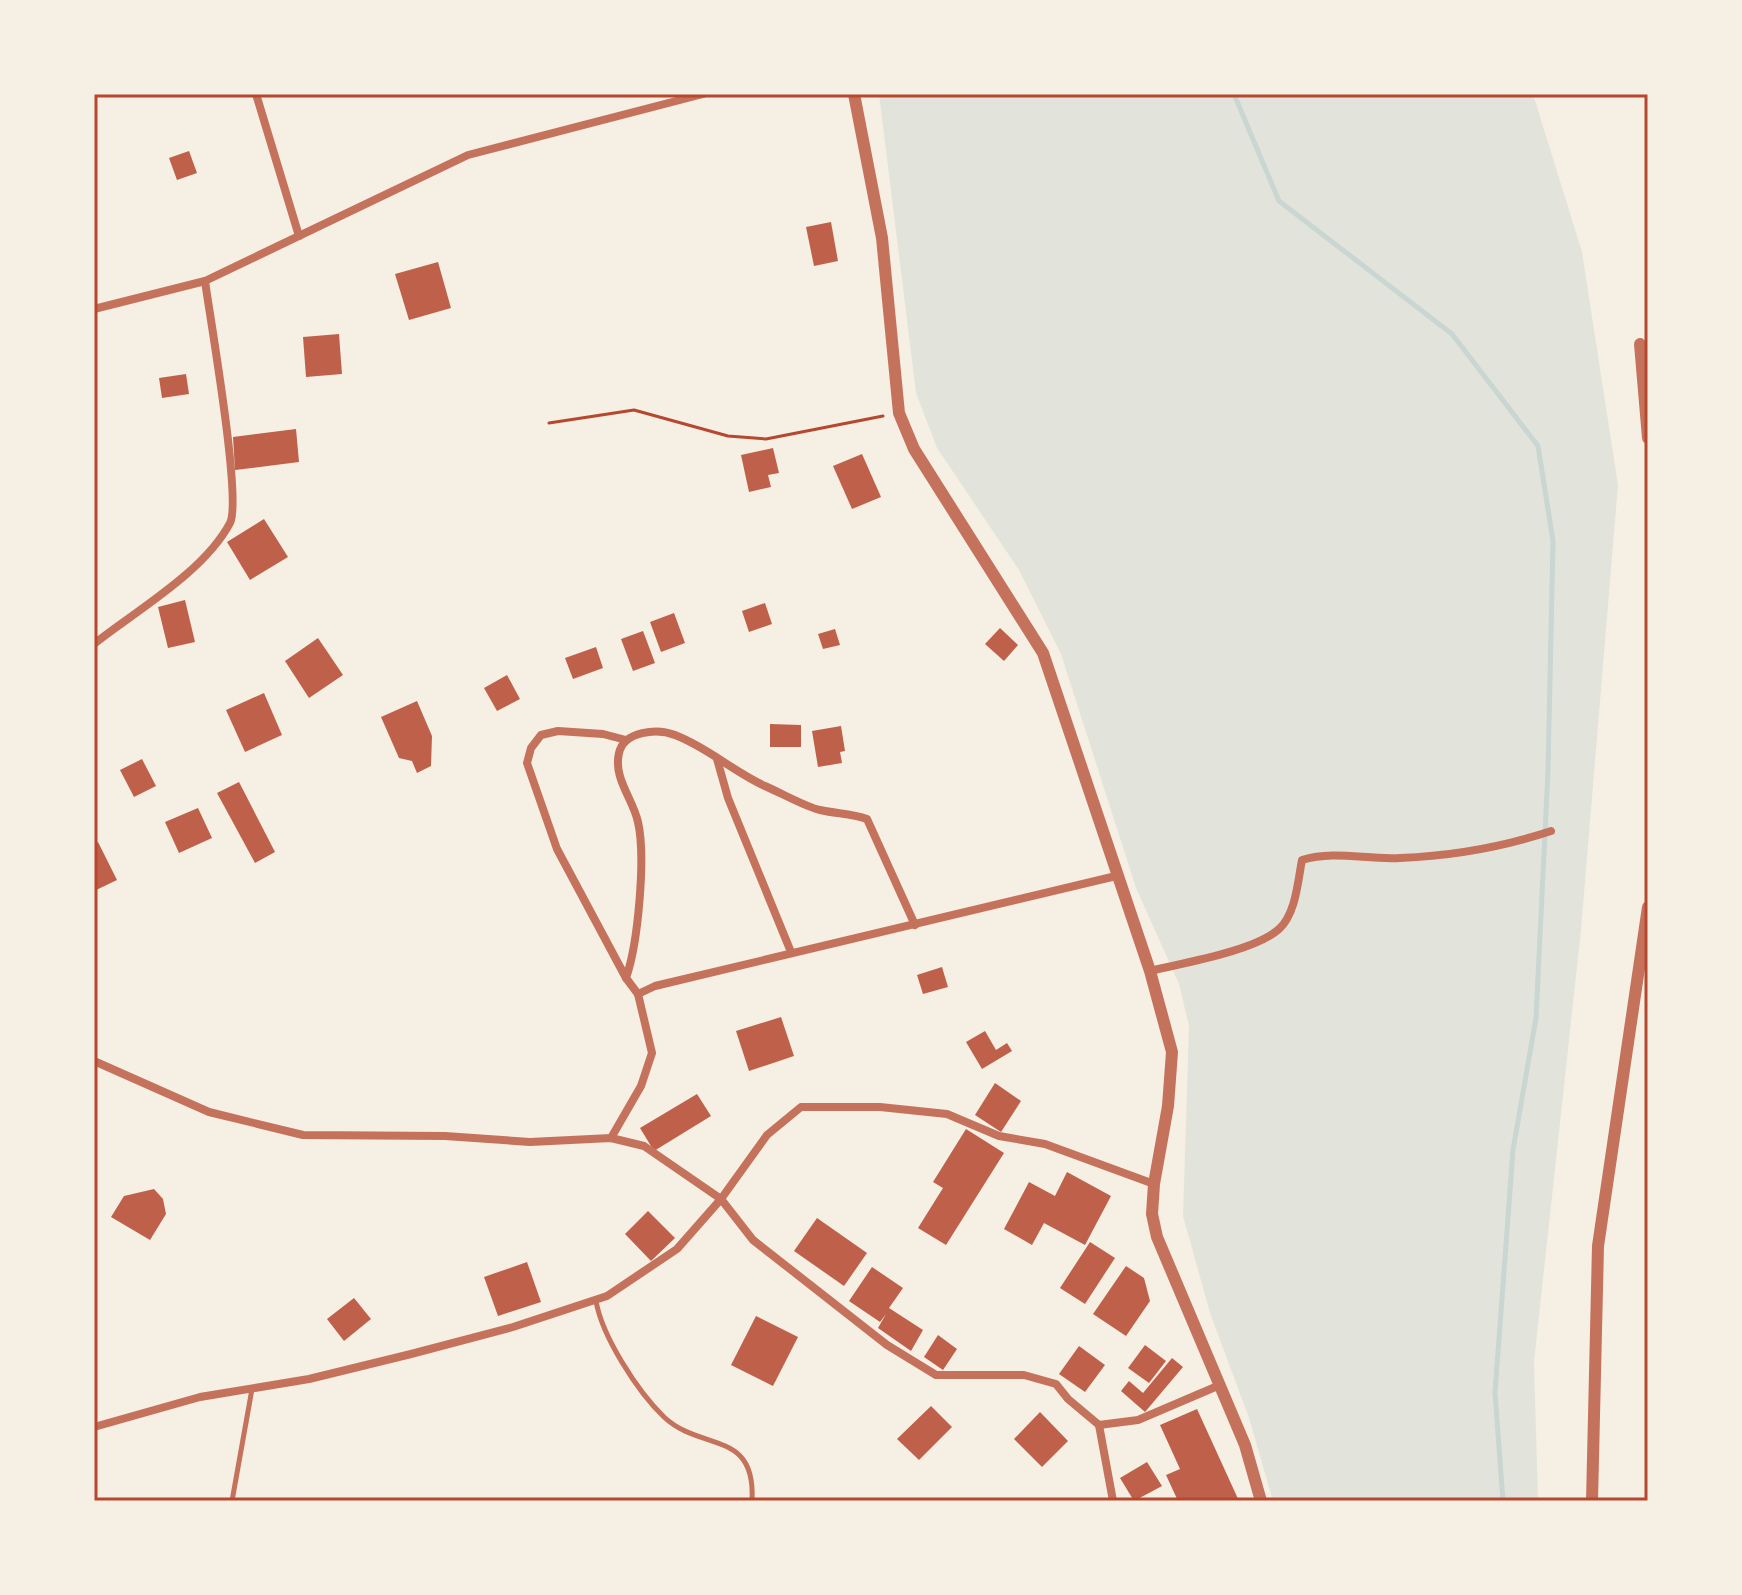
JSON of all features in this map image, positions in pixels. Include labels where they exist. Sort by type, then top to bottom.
[{"type":"street","points":[[256,94],[299,236]]},
{"type":"street","points":[[94,309],[205,281],[468,155],[703,94]]},
{"type":"street","points":[[854,94],[882,238],[899,413],[914,449],[1043,653],[1150,971],[1172,1052],[1152,1214],[1157,1237],[1245,1445],[1261,1501]]},
{"type":"street","points":[[94,644],[202,561],[232,520],[230,459],[205,281]]},
{"type":"street","points":[[1644,346],[1648,438]]},
{"type":"street","points":[[611,1138],[641,1086],[652,1053],[638,994],[626,978],[557,849],[527,763],[531,748],[541,735],[558,731],[603,734],[626,740]]},
{"type":"street","points":[[626,978],[636,928],[642,851],[634,805],[623,785],[617,764],[619,750],[626,740],[650,731],[674,734],[818,810],[850,813],[867,819],[898,894],[915,925]]},
{"type":"street","points":[[717,759],[728,798],[791,952]]},
{"type":"street","points":[[1150,971],[1237,950],[1280,929],[1295,899],[1302,860],[1323,853],[1399,858],[1507,845],[1551,831]]},
{"type":"street","points":[[638,994],[655,986],[791,952],[1116,876]]},
{"type":"street","points":[[1592,1501],[1598,1246],[1648,907]]},
{"type":"street","points":[[94,1061],[209,1112],[303,1135],[445,1136],[530,1142],[611,1138],[644,1146],[721,1199],[753,1240],[887,1345],[936,1375],[1024,1375],[1056,1384],[1068,1399],[1099,1425],[1113,1501]]},
{"type":"street","points":[[94,1427],[200,1397],[309,1379],[425,1350],[513,1327],[595,1300],[645,1274],[677,1249],[721,1199],[767,1135],[801,1107],[880,1107],[947,1114],[999,1136],[1045,1144],[1154,1184]]},
{"type":"street","points":[[1099,1425],[1138,1420],[1220,1385]]},
{"type":"lane","points":[[595,1300],[600,1325],[664,1418],[692,1433],[726,1444],[745,1459],[753,1480],[752,1501]]},
{"type":"lane","points":[[232,1501],[252,1388]]},
{"type":"path","points":[[549,423],[634,410],[728,436],[766,439],[899,413]]},
{"type":"shaded area","points":[[879,94],[1533,94],[1582,252],[1618,485],[1581,930],[1534,1362],[1538,1501],[1273,1501],[1249,1418],[1210,1313],[1183,1216],[1189,1026],[1179,984],[1136,888],[1061,654],[1019,570],[937,448],[916,393]]},
{"type":"building","points":[[189,151],[197,173],[177,180],[169,158]]},
{"type":"building","points":[[831,222],[838,261],[814,266],[806,227]]},
{"type":"building","points":[[438,262],[451,308],[409,320],[395,274]]},
{"type":"building","points":[[339,334],[342,374],[306,377],[303,337]]},
{"type":"building","points":[[186,374],[189,394],[162,398],[159,378]]},
{"type":"building","points":[[296,429],[299,462],[235,470],[233,437]]},
{"type":"building","points":[[773,448],[779,473],[768,475],[771,487],[749,492],[741,455]]},
{"type":"building","points":[[862,454],[881,497],[852,509],[833,466]]},
{"type":"building","points":[[264,519],[288,557],[250,580],[227,542]]},
{"type":"building","points":[[185,600],[195,642],[168,648],[158,607]]},
{"type":"building","points":[[765,603],[772,624],[749,632],[742,611]]},
{"type":"building","points":[[674,613],[685,643],[661,652],[650,622]]},
{"type":"building","points":[[1000,628],[1018,645],[1004,661],[985,644]]},
{"type":"building","points":[[835,629],[840,645],[823,649],[818,634]]},
{"type":"building","points":[[643,631],[655,663],[633,671],[621,639]]},
{"type":"building","points":[[318,638],[343,675],[309,698],[285,661]]},
{"type":"building","points":[[596,647],[603,668],[573,679],[565,658]]},
{"type":"building","points":[[507,675],[520,699],[497,711],[484,688]]},
{"type":"building","points":[[264,693],[282,735],[245,752],[226,710]]},
{"type":"building","points":[[417,701],[432,736],[431,766],[417,773],[412,761],[399,758],[381,717]]},
{"type":"building","points":[[770,724],[801,725],[801,747],[770,747]]},
{"type":"building","points":[[841,726],[845,751],[840,752],[842,763],[818,767],[812,731]]},
{"type":"building","points":[[142,759],[156,786],[134,797],[120,770]]},
{"type":"building","points":[[239,782],[275,852],[255,863],[217,793]]},
{"type":"building","points":[[198,808],[212,838],[179,853],[165,822]]},
{"type":"building","points":[[98,842],[117,880],[94,891],[94,844]]},
{"type":"building","points":[[942,967],[948,987],[923,994],[917,975]]},
{"type":"building","points":[[781,1017],[794,1056],[749,1071],[736,1031]]},
{"type":"building","points":[[985,1031],[996,1050],[1007,1043],[1012,1051],[982,1069],[966,1042]]},
{"type":"building","points":[[995,1083],[1021,1101],[1001,1132],[975,1115]]},
{"type":"building","points":[[697,1094],[711,1116],[654,1151],[640,1128]]},
{"type":"building","points":[[966,1129],[1004,1153],[946,1245],[918,1228],[943,1188],[933,1182]]},
{"type":"building","points":[[1067,1172],[1111,1196],[1085,1245],[1044,1223],[1032,1245],[1004,1229],[1029,1182],[1055,1196]]},
{"type":"building","points":[[154,1189],[163,1199],[166,1214],[150,1240],[111,1217],[124,1196]]},
{"type":"building","points":[[648,1211],[675,1238],[651,1261],[625,1234]]},
{"type":"building","points":[[817,1218],[867,1253],[844,1286],[794,1251]]},
{"type":"building","points":[[1090,1242],[1115,1258],[1085,1304],[1060,1288]]},
{"type":"building","points":[[527,1262],[541,1302],[498,1316],[484,1277]]},
{"type":"building","points":[[1126,1266],[1144,1278],[1150,1301],[1126,1336],[1093,1314]]},
{"type":"building","points":[[872,1267],[903,1288],[889,1308],[923,1330],[911,1351],[878,1328],[886,1314],[880,1322],[849,1301]]},
{"type":"building","points":[[354,1298],[371,1319],[344,1341],[327,1319]]},
{"type":"building","points":[[756,1316],[798,1337],[773,1386],[731,1365]]},
{"type":"building","points":[[938,1335],[957,1349],[943,1370],[924,1357]]},
{"type":"building","points":[[1145,1345],[1166,1361],[1149,1383],[1128,1368]]},
{"type":"building","points":[[1079,1346],[1105,1365],[1085,1392],[1059,1374]]},
{"type":"building","points":[[1172,1358],[1183,1367],[1145,1412],[1121,1391],[1129,1381],[1143,1393]]},
{"type":"building","points":[[931,1406],[952,1427],[919,1460],[897,1439]]},
{"type":"building","points":[[1197,1409],[1239,1501],[1178,1501],[1166,1475],[1180,1469],[1160,1425]]},
{"type":"building","points":[[1040,1412],[1068,1441],[1042,1467],[1014,1439]]},
{"type":"building","points":[[1147,1462],[1162,1486],[1134,1501],[1120,1478]]},
{"type":"waterway","points":[[1234,94],[1279,201],[1452,334],[1538,446],[1553,541],[1548,771],[1536,1018],[1513,1150],[1495,1393],[1503,1501]]}]
